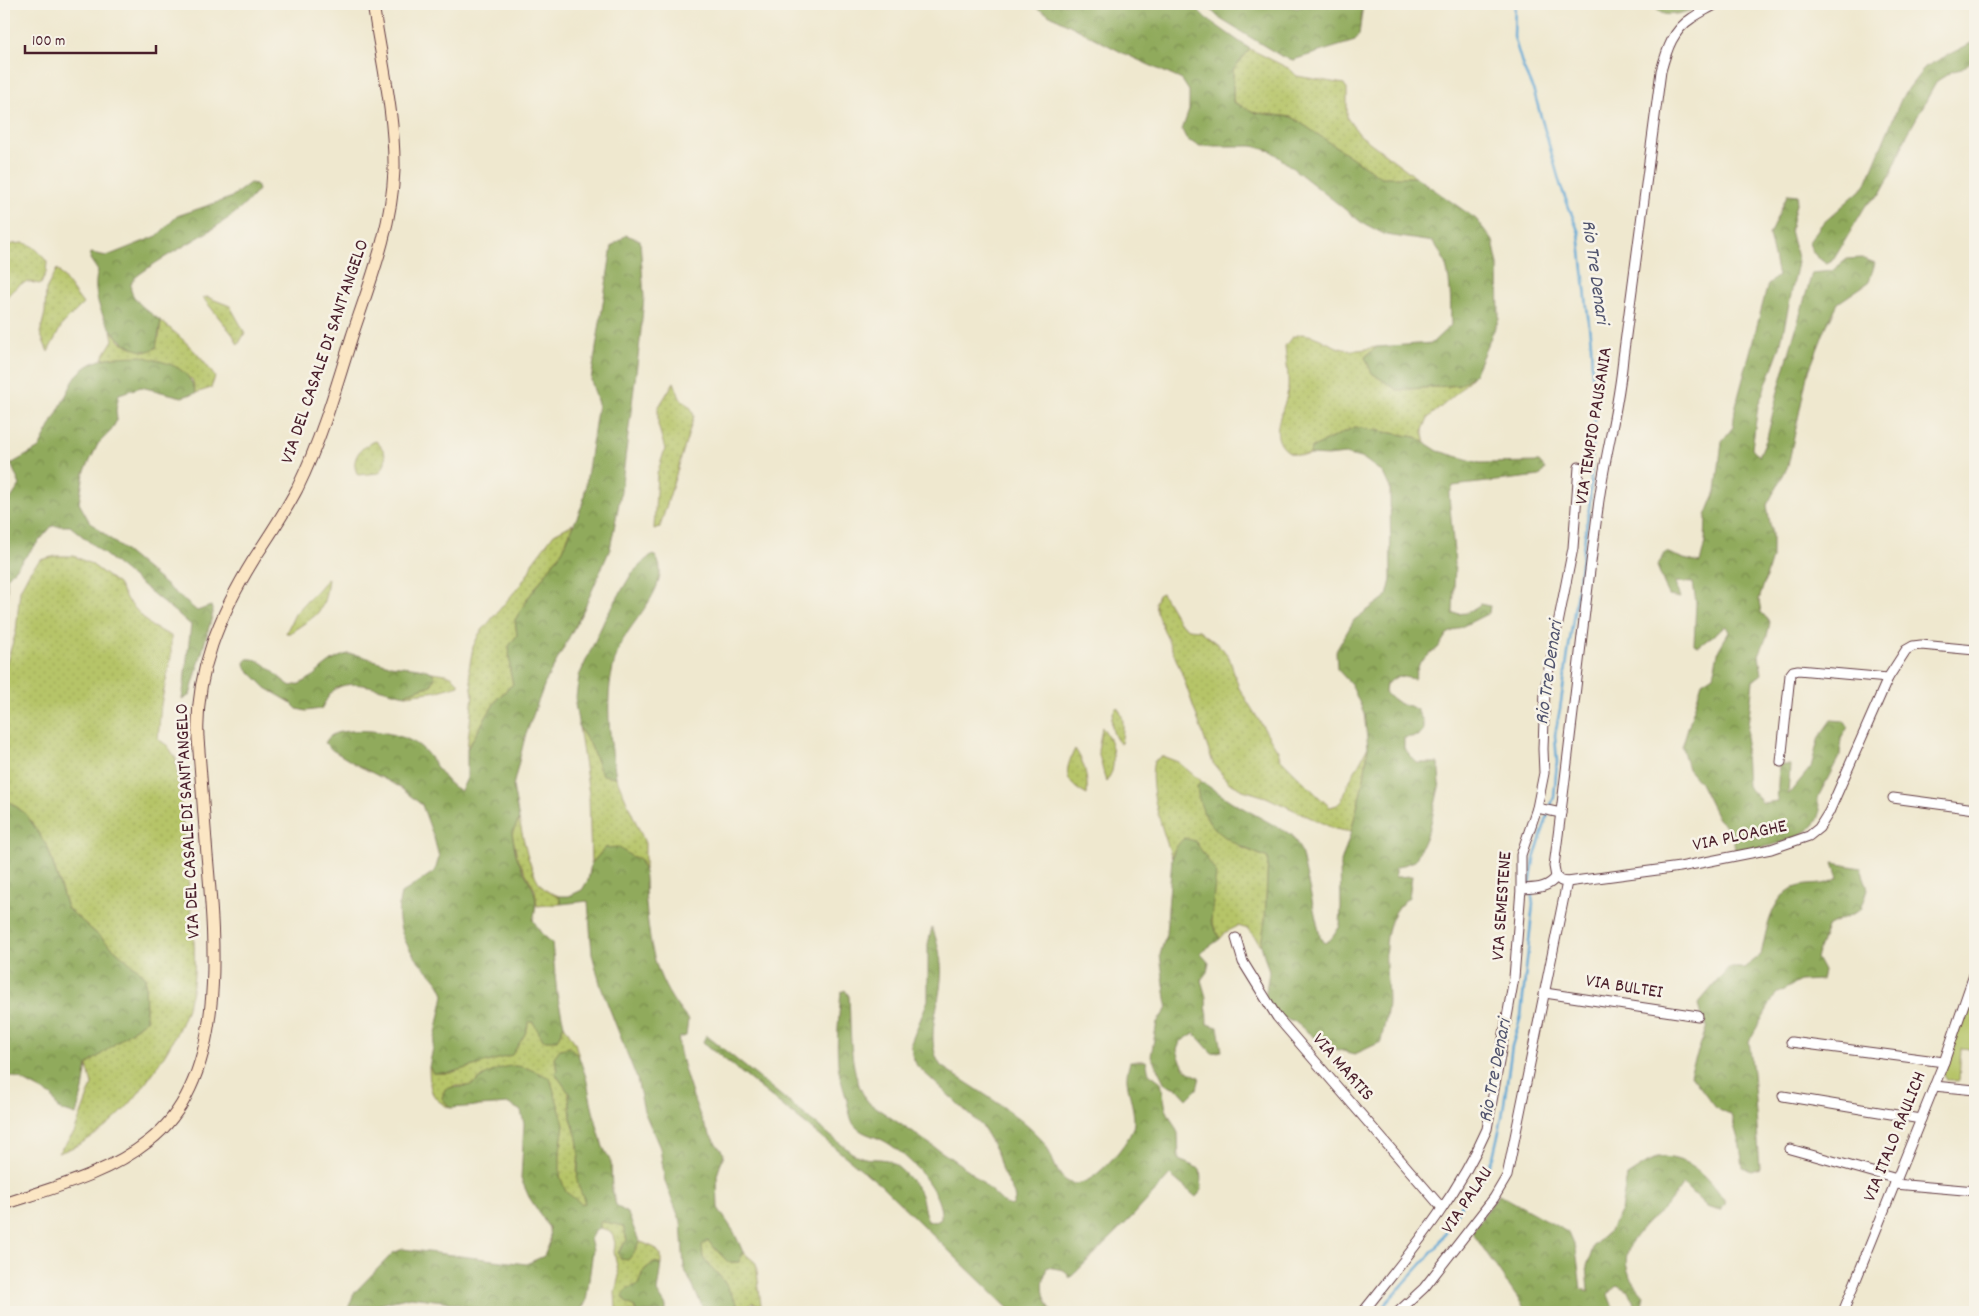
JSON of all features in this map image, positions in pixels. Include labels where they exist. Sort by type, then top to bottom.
[{"type":"main road","name":"VIA DEL CASALE DI SANT'ANGELO","points":[[4,1204],[90,1174],[141,1148],[157,1135],[176,1114],[187,1095],[199,1064],[207,1031],[214,964],[212,910],[198,738],[197,710],[202,677],[210,647],[224,613],[251,565],[274,530],[311,459],[324,426],[385,233],[392,195],[394,155],[390,112],[373,4]]},
{"type":"street","name":"VIA TEMPIO PAUSANIA","points":[[1556,877],[1554,866],[1602,476],[1621,386],[1624,349],[1661,70],[1666,50],[1677,30],[1691,18],[1716,4]]},
{"type":"street","name":"VIA SEMESTENE","points":[[1363,1312],[1428,1230],[1477,1152],[1487,1129],[1514,978],[1521,889],[1521,855],[1537,808],[1544,773],[1545,688],[1573,548],[1579,467]]},
{"type":"street","name":"VIA PLOAGHE","points":[[1567,882],[1771,850],[1810,836],[1820,828],[1829,812],[1888,678],[1904,653],[1913,646],[1926,645],[1975,650]]},
{"type":"street","points":[[1781,762],[1790,676],[1793,671],[1888,678]]},
{"type":"street","points":[[1893,798],[1975,809]]},
{"type":"street","points":[[1537,808],[1561,813]]},
{"type":"street","points":[[1521,889],[1545,886],[1556,877],[1561,881],[1567,882]]},
{"type":"street","name":"VIA PALAU","points":[[1398,1312],[1424,1288],[1494,1198],[1505,1180],[1510,1167],[1567,882]]},
{"type":"street","name":"VIA MARTIS","points":[[1236,938],[1243,962],[1277,1017],[1442,1208]]},
{"type":"street","name":"VIA ITALO RAULICH","points":[[1842,1312],[1971,1000],[1975,972]]},
{"type":"street","name":"VIA BULTEI","points":[[1545,993],[1698,1016]]},
{"type":"street","points":[[1791,1042],[1944,1062]]},
{"type":"street","points":[[1934,1086],[1975,1090]]},
{"type":"street","points":[[1783,1096],[1921,1119]]},
{"type":"street","points":[[1790,1149],[1896,1182],[1975,1191]]},
{"type":"green space","points":[[1029,4],[1194,4],[1203,16],[1250,49],[1233,70],[1233,102],[1256,113],[1292,117],[1381,177],[1416,177],[1476,219],[1493,241],[1498,265],[1499,319],[1474,375],[1460,385],[1397,390],[1372,373],[1365,357],[1377,347],[1432,343],[1451,325],[1447,271],[1444,261],[1433,242],[1386,235],[1361,222],[1271,151],[1253,146],[1200,146],[1187,140],[1182,130],[1189,110],[1189,91],[1182,80],[1123,53]]},
{"type":"green space","points":[[1205,4],[1279,4],[1297,8],[1309,4],[1363,4],[1359,35],[1355,41],[1293,60],[1281,56],[1220,19]]},
{"type":"green space","points":[[1652,4],[1706,4],[1685,12],[1668,15],[1660,12]]},
{"type":"green space","points":[[1975,41],[1975,58],[1962,69],[1953,71],[1937,81],[1906,137],[1892,172],[1880,194],[1866,205],[1834,259],[1827,263],[1817,257],[1809,242],[1821,225],[1865,186],[1902,97],[1925,67]]},
{"type":"green space","points":[[1250,49],[1290,69],[1297,76],[1344,84],[1347,89],[1347,118],[1360,135],[1416,177],[1381,178],[1292,117],[1256,113],[1233,102],[1233,70]]},
{"type":"green space","points":[[250,183],[256,184],[258,190],[239,210],[151,266],[131,284],[136,300],[161,321],[156,348],[145,351],[133,348],[123,342],[113,332],[100,308],[96,282],[98,271],[90,259],[91,253],[107,256],[157,236],[177,216],[230,198]]},
{"type":"green space","points":[[1788,194],[1798,195],[1790,230],[1798,262],[1780,347],[1758,406],[1752,448],[1759,456],[1767,438],[1777,395],[1812,273],[1832,271],[1847,259],[1862,258],[1875,263],[1869,282],[1838,303],[1826,327],[1807,376],[1788,466],[1767,505],[1772,535],[1772,558],[1759,600],[1761,612],[1770,622],[1767,636],[1759,655],[1762,674],[1753,681],[1745,752],[1747,786],[1763,803],[1777,801],[1779,765],[1790,765],[1788,795],[1811,767],[1819,737],[1831,720],[1844,721],[1848,727],[1841,739],[1840,755],[1817,799],[1820,814],[1816,823],[1808,831],[1784,842],[1735,850],[1732,832],[1718,819],[1700,783],[1688,769],[1682,747],[1702,682],[1713,675],[1719,649],[1729,632],[1726,626],[1699,646],[1694,644],[1696,602],[1693,583],[1675,582],[1680,598],[1669,596],[1657,566],[1666,552],[1700,563],[1705,542],[1706,516],[1716,491],[1722,441],[1733,427],[1735,409],[1768,284],[1778,276],[1769,235]]},
{"type":"green space","points":[[626,235],[640,240],[644,297],[620,498],[610,549],[584,609],[545,683],[525,737],[513,786],[519,820],[512,833],[515,851],[535,893],[536,900],[533,920],[541,933],[552,943],[557,994],[564,1025],[557,1040],[543,1040],[533,1022],[529,1022],[525,1034],[512,1055],[449,1073],[433,1073],[429,1067],[444,995],[439,983],[417,960],[406,943],[400,924],[399,904],[401,894],[435,871],[439,857],[434,838],[422,805],[398,786],[357,765],[332,750],[325,743],[333,735],[347,731],[369,731],[407,739],[422,748],[449,783],[461,791],[467,778],[467,749],[497,699],[513,684],[510,671],[509,646],[517,635],[515,620],[528,598],[563,550],[583,503],[598,404],[591,380],[612,246]]},
{"type":"green space","points":[[23,243],[34,248],[47,262],[46,273],[41,284],[28,282],[21,284],[4,300],[4,248],[12,244]]},
{"type":"green space","points":[[57,269],[83,304],[62,325],[48,352],[40,333],[45,313],[46,289]]},
{"type":"green space","points":[[207,297],[230,306],[245,333],[238,345],[233,335],[203,298]]},
{"type":"green space","points":[[161,321],[190,347],[215,377],[211,388],[196,393],[192,379],[102,358],[113,340],[111,330],[121,342],[146,352],[159,337]]},
{"type":"green space","points":[[1301,334],[1314,336],[1343,349],[1356,350],[1377,347],[1365,357],[1372,373],[1397,390],[1460,385],[1474,375],[1455,395],[1428,418],[1423,430],[1426,443],[1416,437],[1355,427],[1311,448],[1310,455],[1296,454],[1284,448],[1279,441],[1278,427],[1288,389],[1285,346],[1292,337]]},
{"type":"green space","points":[[142,356],[168,364],[182,371],[192,383],[196,393],[182,397],[141,387],[119,394],[116,410],[117,420],[111,431],[98,444],[84,473],[79,503],[89,521],[197,611],[211,606],[213,613],[190,695],[182,700],[191,625],[70,526],[52,526],[7,578],[7,623],[4,635],[4,509],[20,485],[11,464],[39,448],[76,376],[83,369],[106,358]]},
{"type":"green space","points":[[674,382],[680,398],[691,408],[694,416],[660,527],[654,529],[657,474],[665,449],[658,425],[658,408]]},
{"type":"green space","points":[[1355,427],[1416,437],[1438,451],[1480,463],[1539,462],[1545,469],[1540,476],[1453,486],[1449,495],[1455,564],[1453,614],[1467,613],[1481,604],[1490,606],[1489,613],[1447,634],[1438,648],[1420,662],[1414,679],[1398,676],[1386,684],[1385,693],[1400,704],[1417,710],[1423,721],[1423,732],[1417,736],[1404,738],[1404,748],[1417,763],[1438,763],[1440,783],[1430,827],[1415,861],[1395,868],[1395,877],[1412,876],[1409,897],[1399,907],[1388,931],[1386,958],[1388,1005],[1381,1042],[1355,1054],[1326,1047],[1294,1021],[1275,1015],[1265,997],[1269,972],[1261,945],[1265,921],[1268,858],[1242,847],[1211,825],[1200,801],[1197,786],[1202,782],[1232,802],[1292,835],[1301,851],[1320,936],[1325,943],[1332,938],[1340,926],[1340,865],[1351,832],[1364,779],[1368,747],[1364,713],[1351,684],[1337,669],[1336,651],[1354,620],[1387,596],[1391,580],[1390,488],[1383,473],[1364,459],[1345,454],[1328,456],[1310,455],[1311,448]]},
{"type":"green space","points":[[376,441],[383,449],[385,457],[382,469],[379,473],[358,475],[355,464],[358,454],[365,446]]},
{"type":"green space","points":[[573,524],[563,550],[528,598],[515,620],[517,635],[510,671],[513,684],[497,699],[467,749],[473,695],[469,669],[473,647],[479,634],[521,584],[529,572],[532,563],[554,534]]},
{"type":"green space","points":[[651,555],[655,556],[660,566],[660,577],[656,589],[621,644],[611,676],[609,727],[616,777],[602,775],[591,746],[579,727],[575,704],[579,676],[605,619],[632,573]]},
{"type":"green space","points":[[56,556],[74,556],[91,564],[118,584],[127,600],[151,626],[171,636],[171,657],[161,704],[158,739],[168,746],[176,759],[194,952],[194,978],[189,1003],[167,1051],[137,1095],[117,1117],[95,1135],[58,1153],[74,1133],[92,1085],[87,1065],[146,1020],[145,976],[67,908],[48,848],[26,814],[4,798],[4,671],[16,632],[20,590],[30,571],[40,560]]},
{"type":"green space","points":[[328,578],[322,606],[318,612],[314,617],[290,633],[286,633],[295,614]]},
{"type":"green space","points":[[1162,593],[1179,622],[1188,629],[1199,630],[1221,647],[1229,657],[1239,688],[1278,751],[1280,758],[1330,807],[1337,805],[1342,800],[1348,784],[1368,747],[1364,779],[1351,832],[1335,829],[1266,797],[1243,790],[1228,782],[1213,763],[1181,671],[1157,614],[1155,603],[1158,595]]},
{"type":"green space","points":[[348,654],[359,655],[390,665],[422,669],[432,672],[435,677],[431,685],[406,695],[369,686],[350,684],[341,686],[332,692],[321,709],[306,711],[297,709],[290,702],[266,688],[246,668],[245,663],[247,659],[259,661],[291,686],[306,681],[332,661]]},
{"type":"green space","points":[[432,672],[451,676],[459,685],[438,691],[406,695],[431,685],[435,678]]},
{"type":"green space","points":[[1117,707],[1123,720],[1121,744],[1115,736],[1112,726],[1112,715]]},
{"type":"green space","points":[[579,727],[591,746],[602,774],[616,777],[645,843],[645,870],[639,859],[611,848],[605,848],[591,864],[589,794]]},
{"type":"green space","points":[[1102,727],[1108,736],[1113,754],[1112,771],[1106,782],[1098,751]]},
{"type":"green space","points":[[1075,749],[1085,771],[1087,795],[1073,785],[1068,775],[1069,764]]},
{"type":"green space","points":[[1162,756],[1178,762],[1202,782],[1197,787],[1240,847],[1268,858],[1265,921],[1261,945],[1248,929],[1238,926],[1226,932],[1220,939],[1211,921],[1215,872],[1175,848],[1172,858],[1154,797],[1152,772],[1154,761]]},
{"type":"green space","points":[[4,798],[26,814],[48,848],[67,908],[145,976],[146,1020],[87,1065],[76,1115],[58,1109],[52,1096],[20,1079],[4,1074]]},
{"type":"green space","points":[[519,820],[528,858],[536,878],[547,891],[559,896],[561,904],[537,906],[535,890],[517,857],[512,833]]},
{"type":"green space","points":[[1184,838],[1195,841],[1216,872],[1211,921],[1220,939],[1200,953],[1209,963],[1207,972],[1201,980],[1206,997],[1207,1024],[1218,1027],[1222,1051],[1212,1053],[1194,1033],[1180,1042],[1177,1050],[1182,1063],[1187,1070],[1200,1077],[1197,1089],[1187,1099],[1177,1088],[1165,1084],[1151,1056],[1157,1022],[1164,1014],[1167,1006],[1160,955],[1166,934],[1172,858],[1175,848]]},
{"type":"green space","points":[[618,847],[639,859],[642,865],[645,875],[650,936],[656,965],[668,992],[688,1020],[686,1036],[679,1038],[683,1065],[703,1123],[724,1154],[717,1175],[718,1208],[734,1232],[743,1252],[739,1262],[728,1262],[708,1241],[702,1246],[703,1258],[723,1280],[742,1312],[705,1312],[684,1268],[681,1222],[665,1182],[660,1148],[644,1111],[637,1079],[601,987],[592,954],[588,901],[561,904],[559,896],[569,896],[582,890],[588,880],[591,864],[605,848]]},
{"type":"green space","points":[[1833,863],[1861,868],[1868,889],[1861,910],[1828,925],[1816,958],[1823,971],[1821,980],[1800,981],[1776,994],[1749,1041],[1760,1168],[1751,1171],[1743,1167],[1740,1146],[1731,1115],[1716,1108],[1690,1074],[1707,1026],[1701,1017],[1698,1004],[1728,968],[1744,968],[1761,955],[1771,915],[1781,897],[1797,887],[1828,883],[1838,878]]},
{"type":"green space","points":[[932,927],[941,960],[940,991],[933,1035],[936,1056],[941,1066],[994,1100],[1031,1129],[1046,1145],[1057,1170],[1065,1180],[1079,1184],[1088,1180],[1116,1155],[1130,1135],[1134,1123],[1127,1078],[1130,1061],[1146,1061],[1149,1073],[1161,1082],[1166,1109],[1178,1133],[1179,1160],[1200,1169],[1202,1190],[1196,1197],[1170,1175],[1131,1218],[1070,1278],[1064,1270],[1047,1267],[1044,1290],[1046,1300],[1052,1312],[1012,1312],[881,1185],[703,1042],[706,1035],[852,1153],[867,1158],[887,1160],[895,1165],[918,1189],[928,1220],[936,1222],[941,1219],[937,1197],[923,1175],[895,1148],[862,1131],[852,1121],[839,1073],[837,1055],[841,992],[845,990],[849,996],[854,1066],[857,1080],[869,1103],[970,1171],[1005,1204],[1012,1206],[1015,1200],[1014,1194],[1002,1171],[997,1153],[982,1126],[917,1066],[912,1055],[911,1043],[928,1000],[928,944]]},
{"type":"green space","points":[[1969,1002],[1975,1003],[1975,1049],[1961,1048],[1959,1081],[1946,1080],[1943,1075]]},
{"type":"green space","points":[[533,1021],[557,1039],[564,1025],[575,1043],[579,1057],[570,1047],[554,1057],[558,1070],[555,1073],[569,1093],[571,1118],[579,1153],[577,1173],[586,1203],[582,1204],[571,1197],[562,1185],[559,1159],[564,1124],[484,1076],[471,1086],[453,1086],[442,1098],[450,1108],[438,1100],[432,1092],[429,1067],[434,1073],[449,1073],[511,1055],[525,1034],[529,1022]]},
{"type":"green space","points":[[570,1047],[579,1057],[586,1077],[603,1147],[611,1162],[612,1190],[616,1205],[628,1214],[639,1241],[635,1251],[628,1260],[621,1259],[618,1253],[627,1240],[623,1226],[600,1221],[600,1228],[594,1232],[590,1239],[593,1250],[586,1302],[579,1312],[491,1312],[443,1301],[410,1297],[373,1306],[353,1306],[348,1309],[354,1293],[393,1253],[403,1249],[526,1264],[544,1256],[550,1242],[549,1228],[529,1197],[521,1179],[524,1124],[521,1111],[509,1104],[450,1108],[442,1098],[445,1089],[471,1085],[494,1071],[510,1066],[524,1067],[550,1078],[564,1124],[560,1151],[560,1176],[566,1192],[582,1204],[585,1203],[577,1182],[579,1153],[571,1118],[569,1093],[555,1073],[558,1070],[554,1057],[560,1049]]},
{"type":"green space","points":[[1657,1157],[1680,1160],[1689,1164],[1705,1177],[1726,1202],[1721,1211],[1707,1207],[1683,1184],[1669,1203],[1645,1224],[1635,1236],[1627,1253],[1626,1261],[1631,1277],[1644,1295],[1641,1310],[1636,1307],[1628,1291],[1617,1285],[1608,1295],[1612,1305],[1618,1312],[1527,1312],[1472,1232],[1499,1194],[1569,1233],[1576,1249],[1581,1289],[1589,1291],[1587,1266],[1594,1245],[1610,1231],[1621,1210],[1627,1176]]},
{"type":"green space","points":[[599,1221],[623,1225],[627,1240],[618,1252],[635,1251],[639,1241],[655,1248],[661,1255],[661,1264],[654,1262],[643,1271],[638,1285],[628,1288],[636,1312],[617,1312],[616,1310],[615,1292],[619,1276],[614,1252],[615,1243],[613,1236],[608,1230],[600,1228]]},
{"type":"green space","points":[[708,1241],[728,1262],[739,1262],[743,1252],[756,1263],[761,1305],[752,1303],[742,1312],[723,1280],[703,1258],[701,1246]]},
{"type":"green space","points":[[654,1262],[661,1264],[657,1292],[666,1306],[666,1312],[636,1312],[635,1307],[627,1303],[623,1297],[629,1288],[638,1285],[643,1271]]},
{"type":"waterway","name":"Rio Tre Denari","points":[[1515,4],[1514,37],[1523,67],[1534,92],[1561,187],[1579,233],[1591,344],[1592,375],[1598,400],[1593,432],[1590,501],[1555,735],[1557,762],[1554,797],[1550,808]]},
{"type":"waterway","name":"Rio Tre Denari","points":[[1530,886],[1534,859],[1548,814]]},
{"type":"waterway","name":"Rio Tre Denari","points":[[1378,1312],[1437,1247],[1469,1192],[1485,1175],[1493,1157],[1502,1118],[1512,1046],[1521,1016],[1533,904],[1531,891]]}]
